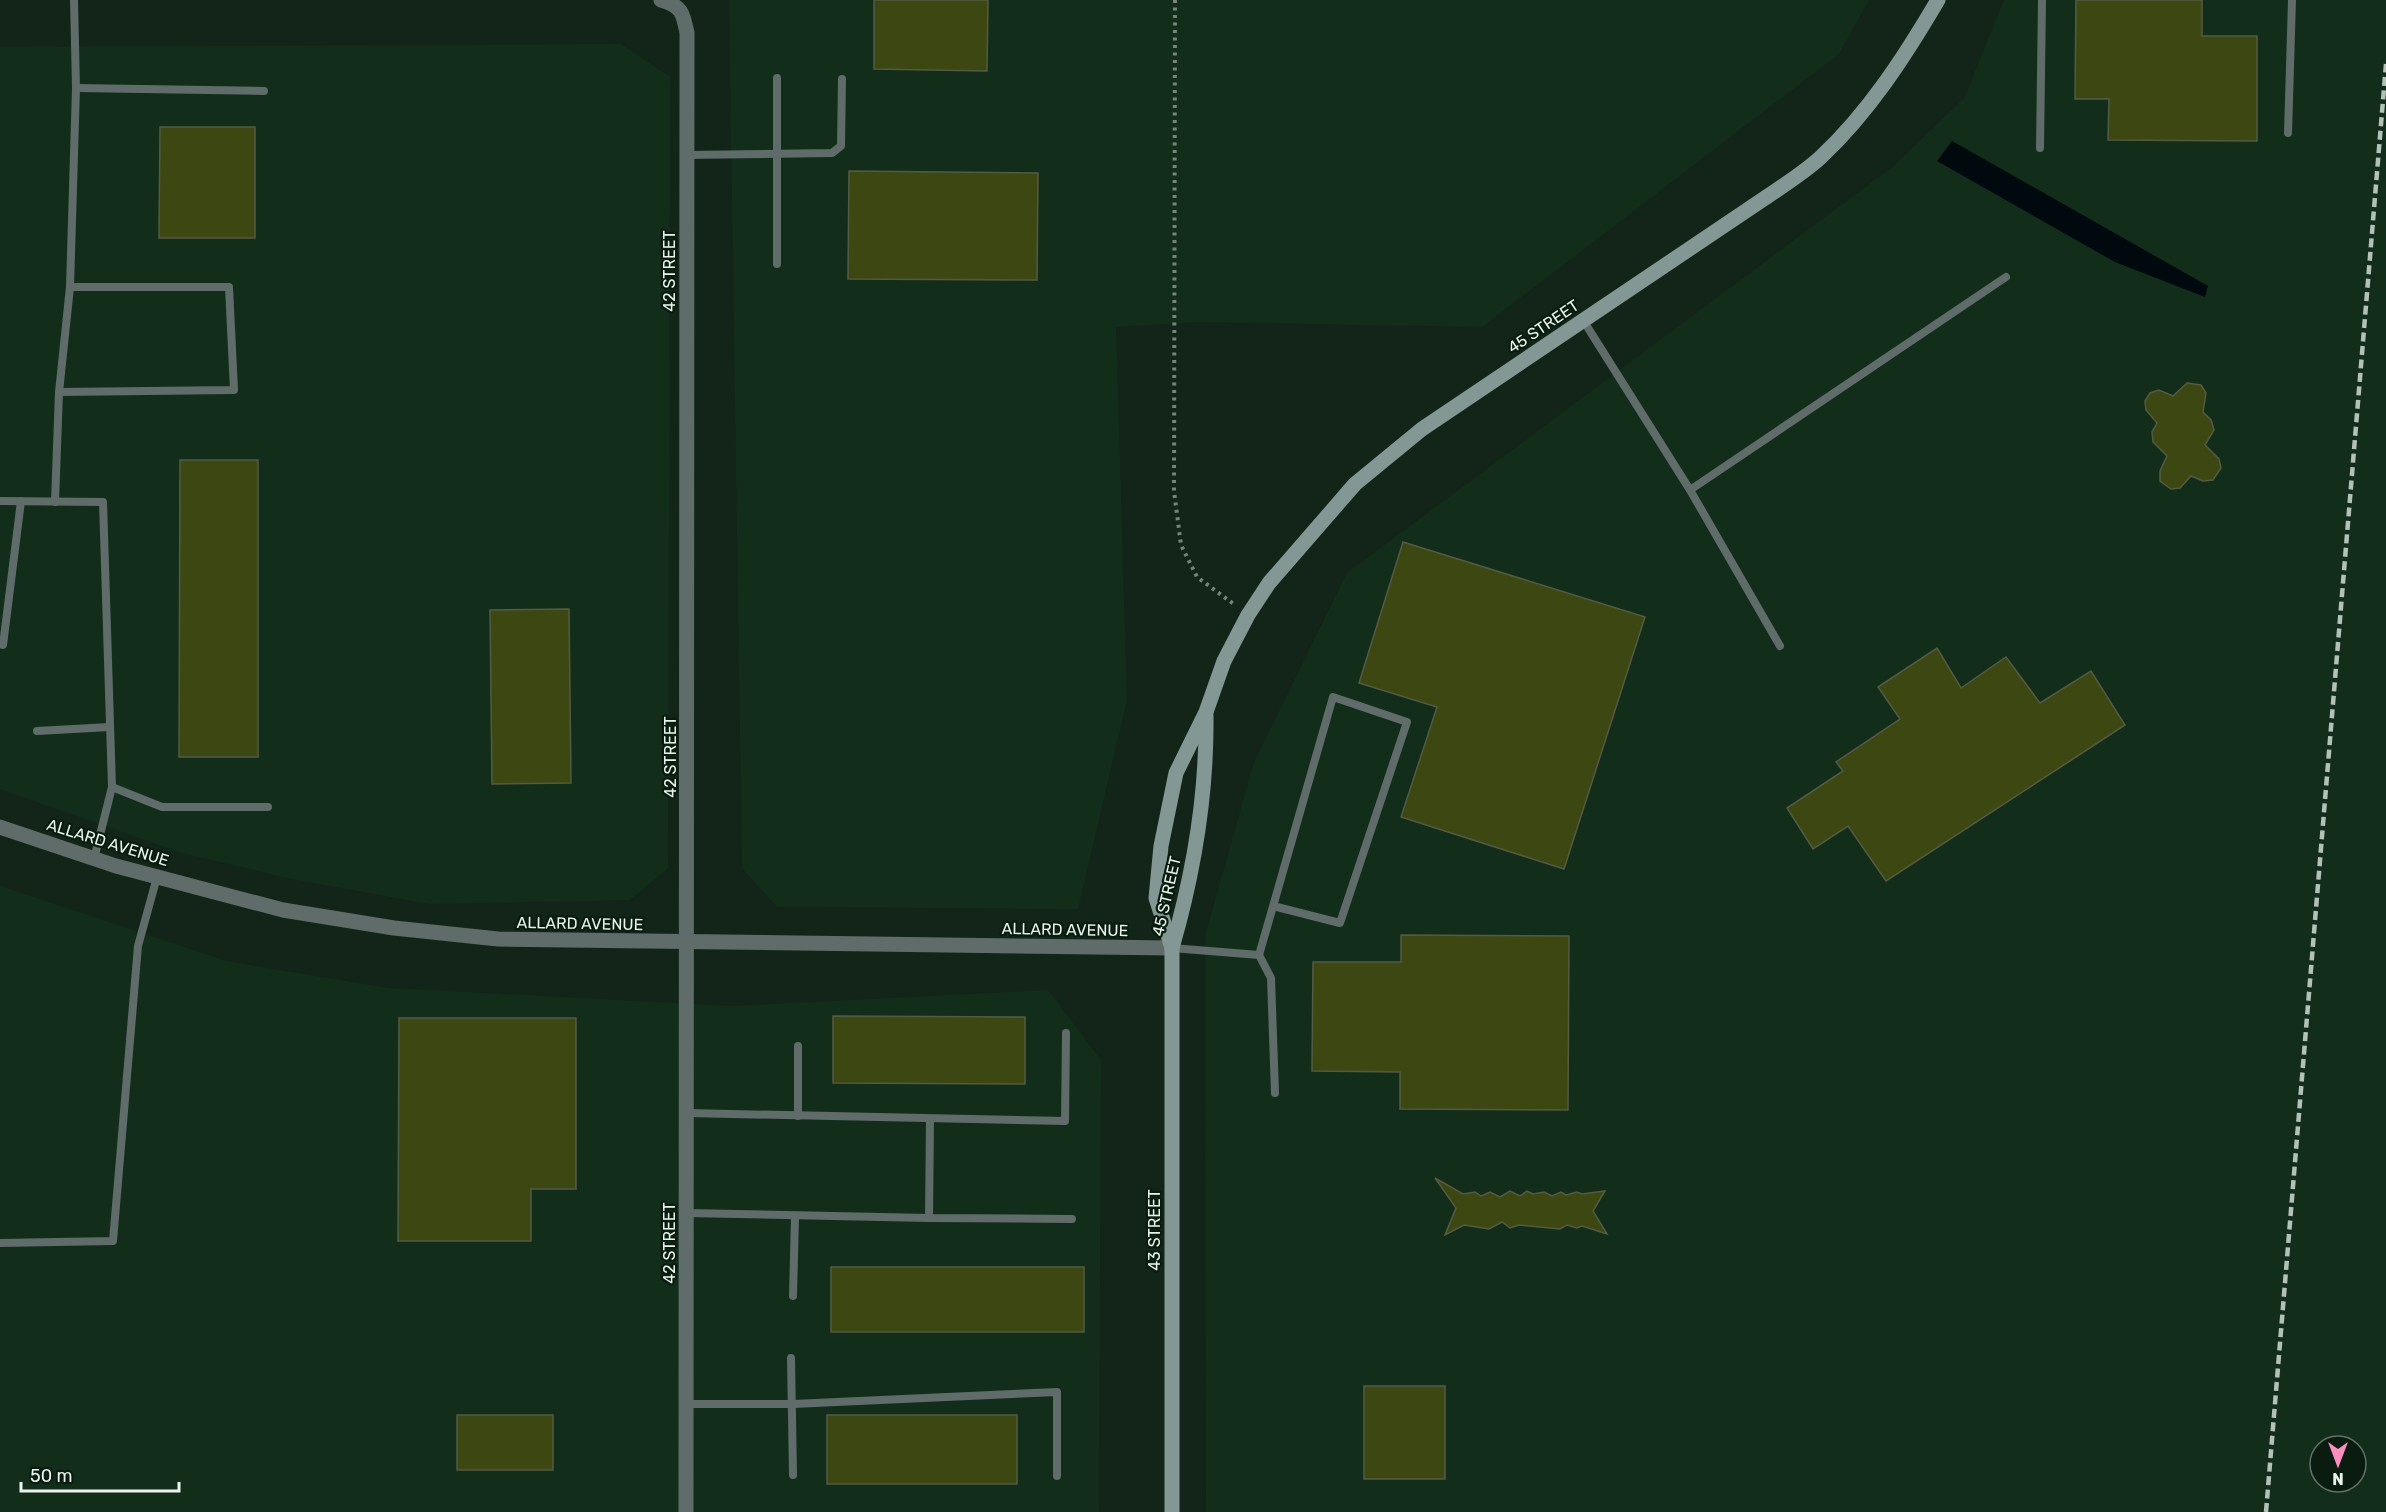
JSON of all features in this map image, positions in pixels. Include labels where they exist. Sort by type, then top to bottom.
[{"type":"main road","name":"45 STREET","points":[[1173,948],[1156,898],[1161,846],[1176,773],[1206,712],[1224,661],[1248,615],[1269,583],[1355,484],[1422,429],[1821,157],[1864,109],[1902,60],[1938,0]]},
{"type":"main road","name":"45 STREET","points":[[1173,948],[1185,905],[1202,813],[1206,765],[1206,712]]},
{"type":"main road","name":"43 STREET","points":[[1173,948],[1173,1512]]},
{"type":"street","name":"42 STREET","points":[[668,2],[684,15],[687,33],[686,1512]]},
{"type":"street","name":"ALLARD AVENUE","points":[[0,827],[94,859],[283,910],[394,928],[498,939],[1173,948]]},
{"type":"lane","points":[[54,502],[59,392],[70,287],[76,88],[74,0]]},
{"type":"lane","points":[[2040,148],[2042,0]]},
{"type":"lane","points":[[2288,133],[2292,0]]},
{"type":"lane","points":[[777,78],[777,264]]},
{"type":"lane","points":[[687,155],[832,153],[841,146],[843,79]]},
{"type":"lane","points":[[76,88],[264,92]]},
{"type":"lane","points":[[1690,490],[2006,277]]},
{"type":"lane","points":[[59,392],[234,390],[229,286],[70,287]]},
{"type":"lane","points":[[1583,320],[1690,490],[1780,646]]},
{"type":"lane","points":[[0,501],[103,502],[112,787],[94,859]]},
{"type":"lane","points":[[0,644],[3,645],[21,501]]},
{"type":"lane","points":[[1273,906],[1340,923],[1407,722],[1333,697],[1273,906],[1259,955],[1270,978],[1275,1094]]},
{"type":"lane","points":[[37,731],[110,727]]},
{"type":"lane","points":[[112,787],[162,807],[268,807]]},
{"type":"lane","points":[[0,1243],[114,1241],[138,946],[157,877]]},
{"type":"lane","points":[[1173,948],[1259,955]]},
{"type":"lane","points":[[687,1113],[1065,1121],[1066,1034]]},
{"type":"lane","points":[[798,1046],[798,1116]]},
{"type":"lane","points":[[929,1218],[930,1119]]},
{"type":"lane","points":[[687,1213],[795,1217],[1072,1220]]},
{"type":"lane","points":[[793,1296],[795,1217]]},
{"type":"lane","points":[[791,1358],[793,1475]]},
{"type":"lane","points":[[686,1404],[793,1404],[1057,1392],[1057,1476]]},
{"type":"path","points":[[1175,0],[1174,491],[1181,545],[1197,577],[1248,615]]},
{"type":"shaded area","points":[[729,0],[1869,0],[1839,54],[1482,327],[1196,322],[1116,327],[1127,700],[1078,909],[777,907],[742,868]]},
{"type":"shaded area","points":[[2004,0],[2386,0],[2386,1512],[1206,1512],[1205,936],[1254,762],[1347,573],[1895,165],[1964,98]]},
{"type":"shaded area","points":[[621,44],[670,77],[668,868],[630,900],[429,904],[287,878],[182,853],[0,789],[0,47]]},
{"type":"shaded area","points":[[1952,141],[2208,286],[2205,297],[2115,262],[1937,161]]},
{"type":"shaded area","points":[[0,886],[226,961],[388,988],[734,1006],[1048,990],[1101,1060],[1099,1512],[0,1512]]},
{"type":"building","points":[[874,0],[988,0],[987,71],[874,69]]},
{"type":"building","points":[[2076,0],[2202,0],[2202,36],[2257,36],[2257,141],[2108,140],[2109,99],[2075,99]]},
{"type":"building","points":[[160,127],[255,127],[255,238],[159,238]]},
{"type":"building","points":[[849,171],[1038,173],[1037,280],[848,279]]},
{"type":"building","points":[[2187,383],[2201,385],[2206,393],[2203,412],[2211,420],[2214,430],[2205,445],[2219,459],[2221,468],[2213,480],[2203,481],[2191,476],[2180,488],[2171,489],[2160,481],[2160,471],[2167,456],[2153,442],[2152,432],[2157,423],[2146,410],[2145,401],[2150,393],[2159,390],[2173,396]]},
{"type":"building","points":[[180,460],[258,460],[258,757],[179,757]]},
{"type":"building","points":[[1403,542],[1645,617],[1564,869],[1401,817],[1437,707],[1359,683]]},
{"type":"building","points":[[569,609],[571,783],[492,784],[490,610]]},
{"type":"building","points":[[1937,648],[1961,688],[2006,657],[2040,703],[2091,671],[2125,725],[1886,881],[1848,826],[1813,849],[1787,808],[1843,771],[1836,762],[1900,719],[1878,687]]},
{"type":"building","points":[[1401,935],[1569,936],[1568,1110],[1400,1109],[1400,1072],[1312,1071],[1313,962],[1401,962]]},
{"type":"building","points":[[833,1016],[1025,1017],[1025,1084],[833,1083]]},
{"type":"building","points":[[399,1018],[576,1018],[576,1189],[531,1189],[531,1241],[398,1241]]},
{"type":"building","points":[[1435,1178],[1463,1194],[1475,1192],[1481,1196],[1490,1192],[1500,1197],[1510,1191],[1520,1196],[1527,1191],[1533,1194],[1544,1192],[1552,1196],[1561,1192],[1566,1195],[1577,1192],[1582,1194],[1605,1191],[1593,1211],[1607,1234],[1582,1226],[1577,1228],[1567,1225],[1560,1229],[1519,1225],[1510,1228],[1502,1222],[1489,1229],[1464,1225],[1445,1235],[1456,1208]]},
{"type":"building","points":[[831,1267],[1084,1267],[1084,1332],[831,1332]]},
{"type":"building","points":[[1364,1386],[1445,1386],[1445,1479],[1364,1479]]},
{"type":"building","points":[[457,1415],[553,1415],[553,1470],[457,1470]]},
{"type":"building","points":[[827,1415],[1017,1415],[1017,1484],[827,1484]]},
{"type":"railway","points":[[2266,1512],[2386,64]]}]
